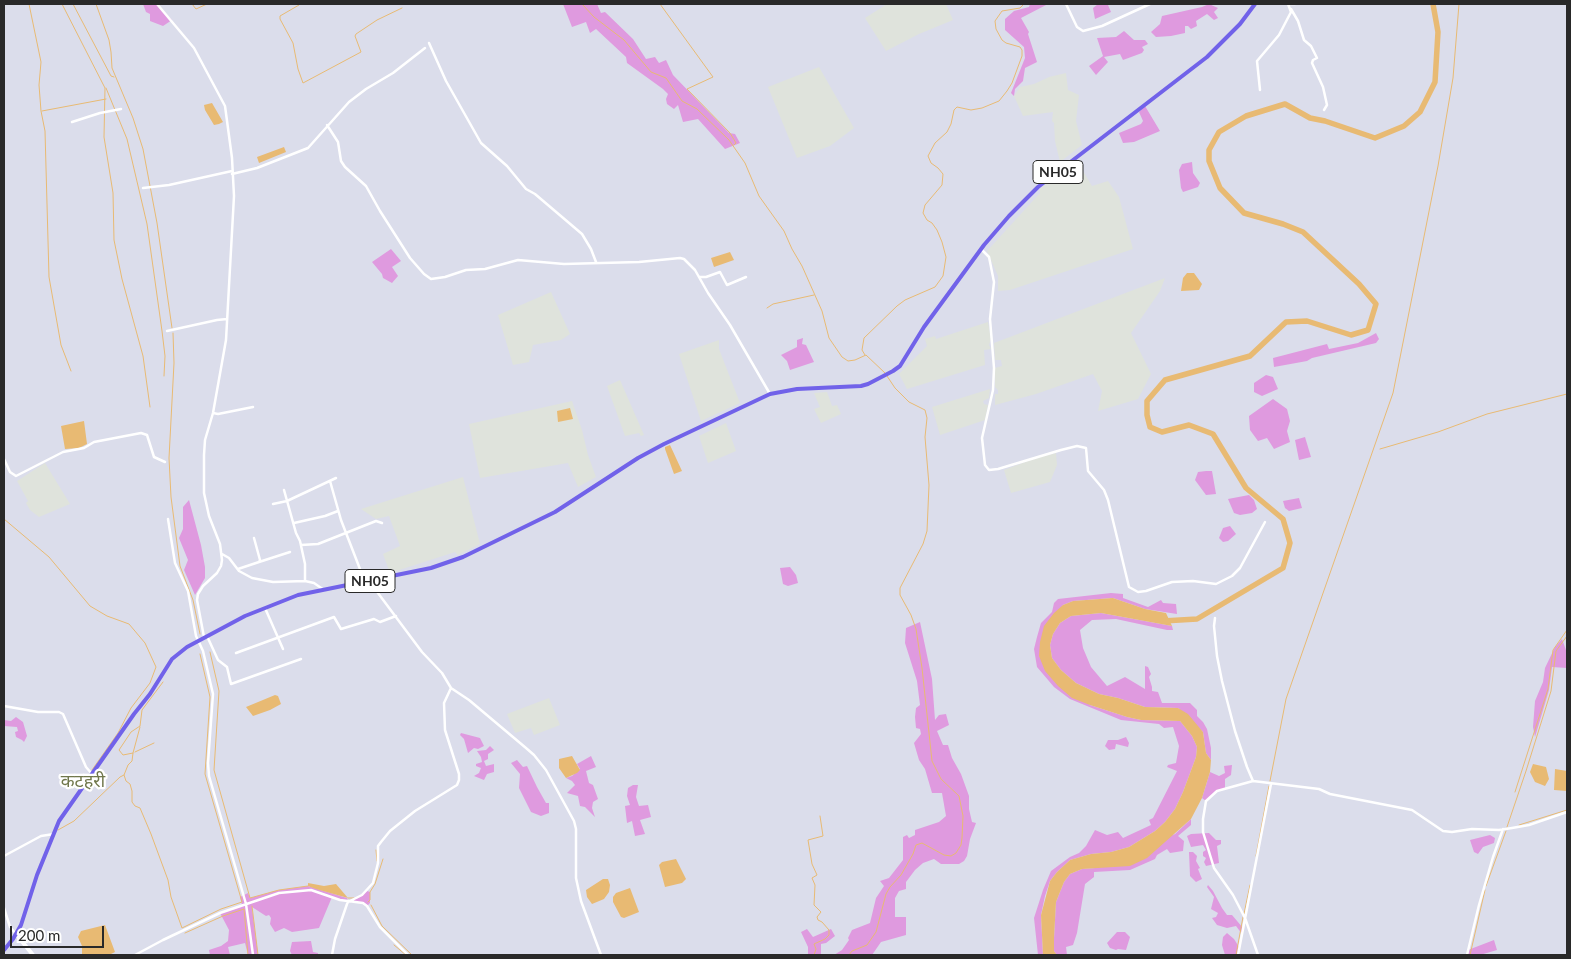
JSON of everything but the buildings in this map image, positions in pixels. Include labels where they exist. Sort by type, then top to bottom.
[{"type":"main road","name":"NH05","points":[[4,950],[21,925],[59,821],[150,694],[172,659],[187,646],[265,608],[298,595],[431,568],[463,557],[555,512],[638,458],[664,444],[770,394],[797,389],[861,386],[878,379],[900,366],[924,327],[981,248],[1009,216],[1038,187],[1207,57],[1240,24],[1255,4]]},
{"type":"street","points":[[157,4],[194,48],[225,106],[231,150],[234,196],[226,340],[213,413],[204,445],[204,493],[222,554],[222,566],[198,594],[198,608],[206,636],[218,660],[227,667],[231,684],[300,659]]},
{"type":"street","points":[[1066,4],[1077,27],[1083,32],[1102,26],[1150,4]]},
{"type":"street","points":[[1295,4],[1289,4],[1298,20],[1304,40],[1311,46],[1317,58],[1312,63],[1323,87],[1327,105],[1324,110]]},
{"type":"street","points":[[1260,90],[1258,61],[1279,34],[1291,9]]},
{"type":"street","points":[[429,43],[446,81],[481,143],[507,166],[526,189],[582,234],[596,262]]},
{"type":"street","points":[[143,188],[258,168],[308,148],[349,102],[393,73],[425,48]]},
{"type":"street","points":[[72,122],[121,109]]},
{"type":"street","points":[[327,125],[338,142],[345,167],[366,186],[410,258],[431,279],[445,277],[466,270],[486,269],[518,260],[564,264],[639,262],[680,258],[689,263],[700,278],[770,394]]},
{"type":"street","points":[[981,248],[988,257],[994,282],[990,320],[994,368],[993,390],[982,438],[984,465],[989,470],[998,470],[1077,446],[1086,448],[1088,471],[1104,490],[1108,500],[1129,587],[1138,592],[1172,582],[1193,581],[1216,584],[1232,576],[1240,568],[1265,522]]},
{"type":"street","points":[[700,278],[720,272],[726,284],[746,277]]},
{"type":"street","points":[[167,331],[227,319]]},
{"type":"street","points":[[213,413],[218,414],[253,408]]},
{"type":"street","points":[[4,459],[10,472],[16,476],[62,452],[84,448],[94,442],[141,433],[147,435],[154,457],[166,462]]},
{"type":"street","points":[[273,504],[288,501],[336,478]]},
{"type":"street","points":[[330,481],[338,511],[367,581],[422,652],[442,673],[451,688],[469,700],[534,755],[546,770],[564,802],[576,829],[576,878],[581,901],[601,955]]},
{"type":"street","points":[[284,490],[301,545],[305,564],[304,581]]},
{"type":"street","points":[[294,523],[326,516],[338,511]]},
{"type":"street","points":[[168,519],[175,564],[188,591],[196,636],[203,650],[213,694],[208,763],[209,776],[246,904],[253,955]]},
{"type":"street","points":[[301,545],[318,544],[376,521],[382,523]]},
{"type":"street","points":[[254,538],[259,562]]},
{"type":"street","points":[[238,569],[290,552]]},
{"type":"street","points":[[222,554],[229,558],[244,575],[252,578],[273,582],[304,581],[314,583],[324,590]]},
{"type":"street","points":[[265,608],[283,649]]},
{"type":"street","points":[[236,653],[334,617],[341,629],[374,619],[380,622],[396,616]]},
{"type":"street","points":[[1215,618],[1217,656],[1222,680],[1246,767],[1253,781]]},
{"type":"street","points":[[332,955],[335,938],[348,902],[358,898],[373,883],[378,863],[378,846],[380,842],[390,831],[415,812],[457,785],[459,780],[445,730],[444,703],[451,688]]},
{"type":"street","points":[[4,706],[63,714],[83,760],[92,774]]},
{"type":"street","points":[[1258,955],[1245,918],[1233,895],[1214,868],[1203,832],[1206,801],[1217,791],[1253,781],[1320,789],[1330,794],[1412,810],[1443,832],[1472,829],[1504,829],[1535,823],[1567,812]]},
{"type":"street","points":[[1238,955],[1271,784]]},
{"type":"street","points":[[1467,955],[1482,895],[1504,829]]},
{"type":"street","points":[[4,856],[41,836],[54,834]]},
{"type":"street","points":[[135,955],[213,916],[280,893],[311,890],[348,902],[363,903],[367,906],[380,927],[408,955]]},
{"type":"street","points":[[4,908],[10,927],[32,955]]},
{"type":"shaded area","points":[[143,4],[157,4],[172,20],[163,26],[150,21],[150,14],[146,12]]},
{"type":"shaded area","points":[[563,4],[597,4],[601,13],[605,12],[633,39],[646,59],[655,57],[659,63],[666,60],[673,75],[729,133],[735,134],[740,143],[725,149],[698,119],[683,122],[678,105],[674,109],[667,104],[668,94],[627,63],[626,57],[596,29],[590,33],[586,22],[572,27]]},
{"type":"shaded area","points":[[887,4],[946,4],[953,20],[919,34],[886,51],[865,18]]},
{"type":"shaded area","points":[[1030,4],[1048,4],[1021,18],[1029,32],[1037,62],[1025,68],[1023,81],[1015,89],[1014,96],[1011,93],[1025,58],[1024,47],[1005,30],[1005,19],[1014,11],[1029,7]]},
{"type":"shaded area","points":[[1098,4],[1108,5],[1111,12],[1095,19],[1093,8]]},
{"type":"shaded area","points":[[1209,4],[1218,8],[1214,12],[1218,18],[1214,20],[1207,14],[1196,21],[1197,26],[1191,29],[1185,26],[1185,33],[1171,36],[1156,37],[1151,32],[1160,24],[1162,16]]},
{"type":"shaded area","points":[[1124,31],[1134,40],[1145,40],[1148,44],[1142,47],[1144,50],[1142,53],[1123,60],[1120,54],[1104,57],[1108,62],[1096,75],[1089,66],[1103,56],[1097,38],[1116,37]]},
{"type":"shaded area","points":[[819,67],[854,128],[830,146],[797,158],[768,87]]},
{"type":"shaded area","points":[[1066,73],[1068,90],[1079,95],[1076,121],[1082,145],[1060,162],[1055,141],[1054,123],[1052,121],[1053,112],[1023,116],[1014,96],[1020,87]]},
{"type":"shaded area","points":[[212,103],[223,122],[219,124],[214,125],[205,110],[204,105]]},
{"type":"shaded area","points":[[1145,106],[1160,131],[1134,142],[1123,143],[1119,133],[1141,124],[1143,121],[1139,112]]},
{"type":"shaded area","points":[[284,147],[286,152],[259,163],[257,157]]},
{"type":"shaded area","points":[[1077,161],[1092,186],[1108,181],[1119,197],[1133,249],[1010,290],[998,291],[998,276],[987,251],[1040,193],[1040,189]]},
{"type":"shaded area","points":[[1192,162],[1193,173],[1200,183],[1198,187],[1183,192],[1179,170],[1182,164]]},
{"type":"shaded area","points":[[391,249],[401,261],[392,267],[398,276],[392,283],[383,278],[372,262]]},
{"type":"shaded area","points":[[730,252],[734,260],[714,267],[711,258]]},
{"type":"shaded area","points":[[1187,273],[1194,273],[1202,284],[1199,290],[1181,291],[1183,278]]},
{"type":"shaded area","points":[[1165,278],[1160,291],[1131,333],[1151,374],[1138,399],[1098,411],[1102,391],[1093,374],[1036,394],[995,405],[995,394],[998,394],[998,390],[995,387],[995,368],[1002,366],[1001,360],[995,360],[994,343]]},
{"type":"shaded area","points":[[551,292],[570,334],[561,340],[533,345],[529,362],[513,365],[498,315]]},
{"type":"shaded area","points":[[988,322],[991,339],[989,345],[991,349],[984,350],[985,365],[907,389],[899,374],[927,346],[925,339],[935,336],[936,339]]},
{"type":"shaded area","points":[[1376,333],[1379,339],[1376,343],[1312,358],[1307,361],[1274,367],[1273,358],[1327,344],[1329,349],[1358,343]]},
{"type":"shaded area","points":[[803,338],[802,344],[806,345],[814,362],[790,370],[787,361],[781,355],[797,347],[797,340]]},
{"type":"shaded area","points":[[719,340],[719,349],[740,403],[701,421],[679,354]]},
{"type":"shaded area","points":[[1266,375],[1273,377],[1278,389],[1262,396],[1254,392],[1254,383]]},
{"type":"shaded area","points":[[620,380],[644,435],[641,436],[639,433],[625,436],[607,386]]},
{"type":"shaded area","points":[[990,389],[989,398],[983,401],[984,404],[988,405],[985,420],[940,435],[932,407]]},
{"type":"shaded area","points":[[827,392],[832,406],[837,405],[841,414],[821,423],[814,409],[820,407],[814,393]]},
{"type":"shaded area","points":[[1273,399],[1287,409],[1290,421],[1287,431],[1290,442],[1274,449],[1267,438],[1258,441],[1250,430],[1249,416]]},
{"type":"shaded area","points":[[572,401],[596,477],[578,487],[568,463],[480,478],[469,424]]},
{"type":"shaded area","points":[[570,408],[573,419],[558,422],[557,411]]},
{"type":"shaded area","points":[[84,421],[87,444],[79,448],[65,449],[61,426]]},
{"type":"shaded area","points":[[726,423],[736,451],[708,463],[699,436]]},
{"type":"shaded area","points":[[1305,437],[1311,457],[1299,460],[1295,440]]},
{"type":"shaded area","points":[[670,445],[682,471],[674,474],[665,449],[665,447]]},
{"type":"shaded area","points":[[1056,453],[1057,465],[1050,482],[1011,493],[1004,470]]},
{"type":"shaded area","points":[[45,463],[70,504],[39,517],[30,510],[26,503],[28,501],[17,481]]},
{"type":"shaded area","points":[[1212,471],[1216,494],[1206,495],[1195,480],[1198,472]]},
{"type":"shaded area","points":[[463,477],[480,544],[458,555],[455,552],[390,573],[383,554],[400,546],[389,516],[376,519],[361,509]]},
{"type":"shaded area","points":[[1249,495],[1254,500],[1257,509],[1252,513],[1240,515],[1234,513],[1228,499]]},
{"type":"shaded area","points":[[1299,498],[1302,508],[1289,511],[1285,508],[1283,501]]},
{"type":"shaded area","points":[[189,500],[205,567],[205,578],[195,595],[184,570],[188,560],[179,538],[183,529],[183,507]]},
{"type":"shaded area","points":[[1230,526],[1236,534],[1228,541],[1223,542],[1219,538],[1223,528]]},
{"type":"shaded area","points":[[790,567],[796,575],[798,583],[788,586],[783,584],[780,568]]},
{"type":"shaded area","points":[[1111,593],[1123,594],[1123,598],[1148,607],[1161,600],[1163,603],[1176,604],[1177,614],[1145,609],[1113,598],[1073,601],[1063,605],[1039,656],[1090,705],[1141,720],[1180,721],[1192,736],[1197,747],[1196,757],[1175,809],[1155,831],[1129,847],[1070,860],[1057,872],[1050,881],[1045,896],[1041,915],[1043,955],[1038,955],[1034,918],[1051,871],[1070,857],[1079,853],[1086,846],[1095,830],[1107,835],[1118,832],[1123,838],[1151,825],[1149,820],[1153,818],[1177,771],[1167,767],[1176,763],[1179,746],[1173,727],[1164,728],[1159,724],[1121,720],[1070,699],[1054,687],[1037,667],[1034,649],[1041,623],[1052,612],[1054,603],[1058,599]]},
{"type":"shaded area","points":[[1113,598],[1145,609],[1166,613],[1172,626],[1101,613],[1071,616],[1060,623],[1053,634],[1050,645],[1052,658],[1061,670],[1076,683],[1099,694],[1145,707],[1178,708],[1188,714],[1203,732],[1206,753],[1211,760],[1210,772],[1202,798],[1191,819],[1147,858],[1130,866],[1082,869],[1070,874],[1064,882],[1056,902],[1054,951],[1057,955],[1043,955],[1041,915],[1050,881],[1070,860],[1129,847],[1155,831],[1175,809],[1196,757],[1197,747],[1192,736],[1180,721],[1141,720],[1090,705],[1072,698],[1045,671],[1039,656],[1040,642],[1044,626],[1054,613],[1063,605],[1073,601]]},
{"type":"shaded area","points":[[1101,613],[1172,626],[1173,630],[1167,630],[1116,619],[1092,620],[1080,630],[1083,648],[1091,667],[1107,686],[1125,677],[1145,689],[1145,666],[1148,667],[1151,674],[1149,677],[1152,691],[1158,692],[1162,703],[1190,703],[1197,710],[1197,716],[1207,729],[1211,748],[1211,760],[1206,753],[1203,732],[1178,708],[1145,707],[1099,694],[1076,683],[1061,670],[1052,658],[1050,645],[1053,634],[1060,623],[1071,616]]},
{"type":"shaded area","points":[[920,622],[932,679],[935,720],[939,715],[946,714],[949,725],[937,731],[943,745],[948,745],[952,758],[961,774],[969,796],[972,822],[976,823],[964,861],[959,864],[941,864],[934,859],[923,863],[906,882],[906,889],[899,891],[895,898],[895,917],[906,917],[906,935],[881,942],[872,955],[834,955],[842,950],[849,940],[848,938],[852,930],[870,923],[876,898],[884,886],[880,881],[889,878],[903,860],[903,837],[907,835],[909,838],[915,835],[915,830],[939,822],[946,816],[942,793],[932,793],[925,769],[919,760],[914,743],[921,734],[920,729],[916,728],[915,717],[916,708],[920,705],[917,681],[905,643],[906,628]]},
{"type":"shaded area","points":[[1562,639],[1567,653],[1567,668],[1552,667],[1549,690],[1535,737],[1533,727],[1535,701],[1543,682],[1545,668],[1555,647]]},
{"type":"shaded area","points":[[275,695],[278,696],[281,704],[270,710],[253,716],[246,707]]},
{"type":"shaded area","points":[[549,698],[560,725],[534,735],[531,728],[515,733],[507,714]]},
{"type":"shaded area","points":[[16,717],[23,722],[27,736],[24,742],[16,737],[17,727],[4,726],[4,720],[11,721]]},
{"type":"shaded area","points":[[461,733],[480,738],[484,746],[478,749],[474,748],[468,753],[464,739],[460,735]]},
{"type":"shaded area","points":[[1126,737],[1129,743],[1128,747],[1116,744],[1115,749],[1109,750],[1105,746],[1108,740],[1118,740]]},
{"type":"shaded area","points":[[490,746],[494,750],[488,754],[488,759],[484,761],[486,766],[494,764],[494,772],[487,774],[484,780],[474,776],[479,773],[481,768],[476,766],[476,764],[482,762],[477,751],[486,750]]},
{"type":"shaded area","points":[[572,756],[580,770],[566,778],[559,768],[559,759]]},
{"type":"shaded area","points":[[591,756],[596,767],[586,771],[589,783],[593,785],[598,799],[593,802],[592,808],[595,817],[585,807],[580,806],[578,796],[567,793],[575,785],[566,778],[572,776],[580,769],[577,764]]},
{"type":"shaded area","points":[[517,760],[523,767],[527,766],[546,803],[549,803],[549,813],[541,816],[531,812],[519,788],[520,774],[511,763]]},
{"type":"shaded area","points":[[1533,764],[1546,767],[1549,779],[1545,786],[1535,782],[1530,772]]},
{"type":"shaded area","points":[[1232,765],[1231,775],[1225,779],[1225,788],[1217,791],[1206,801],[1202,798],[1210,772],[1219,776],[1225,773],[1224,766]]},
{"type":"shaded area","points":[[1555,769],[1567,771],[1567,791],[1554,790]]},
{"type":"shaded area","points":[[638,785],[636,797],[639,806],[648,805],[651,817],[640,820],[645,834],[635,836],[632,821],[627,823],[625,806],[630,805],[627,796],[628,788]]},
{"type":"shaded area","points":[[1191,819],[1191,825],[1178,836],[1184,841],[1183,851],[1170,853],[1167,849],[1157,855],[1155,859],[1130,870],[1094,872],[1094,877],[1085,884],[1077,933],[1073,945],[1066,947],[1067,955],[1057,955],[1054,951],[1056,902],[1064,882],[1070,874],[1082,869],[1095,868],[1175,834]]},
{"type":"shaded area","points":[[1209,833],[1216,840],[1221,840],[1221,844],[1217,846],[1219,863],[1206,866],[1204,862],[1206,858],[1203,856],[1203,852],[1206,850],[1203,845],[1191,847],[1187,836]]},
{"type":"shaded area","points":[[1490,835],[1495,838],[1494,843],[1483,847],[1478,854],[1474,852],[1470,840]]},
{"type":"shaded area","points":[[1189,852],[1193,852],[1197,856],[1196,861],[1200,868],[1198,869],[1202,879],[1196,882],[1190,876]]},
{"type":"shaded area","points":[[676,859],[686,879],[682,883],[665,887],[659,865],[662,862]]},
{"type":"shaded area","points":[[603,879],[608,879],[610,885],[609,892],[604,899],[592,904],[587,897],[586,890]]},
{"type":"shaded area","points":[[308,883],[324,886],[336,884],[348,898],[308,886]]},
{"type":"shaded area","points":[[1208,885],[1227,915],[1232,915],[1243,928],[1242,934],[1236,926],[1227,928],[1217,925],[1212,918],[1216,917],[1218,913],[1211,909],[1214,897],[1207,887]]},
{"type":"shaded area","points":[[308,886],[347,898],[348,901],[358,898],[367,891],[370,892],[370,903],[367,906],[363,903],[348,902],[332,897],[319,928],[292,932],[284,928],[275,932],[270,924],[271,918],[269,915],[266,916],[252,907],[258,955],[248,955],[245,943],[228,947],[230,955],[210,955],[209,950],[221,946],[228,941],[229,930],[220,913],[242,905],[240,897],[248,893],[250,898],[279,890]]},
{"type":"shaded area","points":[[630,888],[639,912],[624,918],[621,917],[613,902],[613,897],[616,893]]},
{"type":"shaded area","points":[[105,925],[115,952],[109,955],[82,955],[82,946],[78,937],[81,931]]},
{"type":"shaded area","points":[[807,929],[813,937],[831,929],[835,936],[826,943],[821,944],[821,955],[808,955],[808,947],[801,932]]},
{"type":"shaded area","points":[[1117,932],[1125,932],[1130,937],[1126,950],[1110,948],[1107,943]]},
{"type":"shaded area","points":[[1227,933],[1239,947],[1238,955],[1225,955],[1222,945],[1223,937]]},
{"type":"shaded area","points":[[1494,940],[1497,950],[1480,955],[1467,955],[1468,950]]},
{"type":"shaded area","points":[[311,941],[313,952],[318,953],[318,955],[292,955],[290,951],[292,942]]},
{"type":"waterway","points":[[29,4],[41,62],[39,85],[45,131],[49,277],[61,345],[71,371]]},
{"type":"waterway","points":[[62,4],[105,88],[104,137],[113,193],[114,240],[122,279],[143,356],[150,407]]},
{"type":"waterway","points":[[73,4],[111,76],[114,77]]},
{"type":"waterway","points":[[96,4],[109,40],[112,68],[133,118],[143,149],[157,223],[172,328]]},
{"type":"waterway","points":[[192,4],[196,9],[207,4]]},
{"type":"waterway","points":[[298,4],[280,16],[280,19],[293,43],[303,83],[361,52],[356,34],[377,20],[402,8]]},
{"type":"waterway","points":[[582,4],[594,17],[624,40],[651,72],[666,78],[682,101],[697,109],[729,140],[745,163],[759,196],[784,231],[802,266],[822,311],[829,338],[842,357],[848,361],[866,355],[885,373]]},
{"type":"waterway","points":[[660,4],[713,77],[687,89],[730,133],[736,143],[734,145]]},
{"type":"waterway","points":[[865,355],[862,350],[864,338],[897,306],[905,300],[935,287],[943,276],[946,257],[942,242],[937,230],[923,213],[925,205],[942,185],[943,174],[931,163],[928,156],[935,143],[947,132],[954,110],[957,107],[971,110],[982,108],[999,101],[1007,91],[1022,56],[1022,50],[1020,47],[1002,40],[996,29],[995,21],[1002,11],[1020,8],[1024,4]]},
{"type":"waterway","points":[[1163,621],[1197,619],[1283,568],[1290,543],[1283,519],[1246,488],[1213,434],[1189,425],[1162,432],[1150,427],[1147,415],[1147,401],[1165,380],[1250,356],[1286,322],[1307,321],[1351,335],[1368,330],[1376,304],[1359,284],[1303,232],[1244,213],[1220,188],[1209,161],[1209,150],[1219,132],[1246,116],[1285,104],[1310,118],[1325,121],[1375,138],[1404,126],[1420,112],[1435,82],[1438,32],[1433,4]]},
{"type":"waterway","points":[[1270,781],[1286,699],[1393,393],[1438,166],[1453,78],[1459,4]]},
{"type":"waterway","points":[[106,88],[127,139],[147,224],[165,356],[164,376]]},
{"type":"waterway","points":[[42,111],[106,99]]},
{"type":"waterway","points":[[767,308],[773,304],[814,295]]},
{"type":"waterway","points":[[173,333],[174,363],[169,458],[171,497],[180,566],[193,600],[200,634]]},
{"type":"waterway","points":[[849,955],[852,951],[867,945],[876,932],[886,894],[901,875],[916,845],[922,843],[944,855],[951,856],[956,853],[961,845],[962,838],[963,816],[959,796],[941,779],[932,761],[916,629],[900,595],[900,588],[923,544],[927,531],[929,485],[925,437],[927,418],[925,410],[909,402],[895,388],[887,376]]},
{"type":"waterway","points":[[1380,449],[1438,432],[1487,414],[1567,394]]},
{"type":"waterway","points":[[4,519],[49,557],[90,606],[107,616],[129,624],[145,643],[156,667],[150,683],[131,708],[118,733],[92,770]]},
{"type":"waterway","points":[[1515,792],[1548,689],[1553,650],[1567,630]]},
{"type":"waterway","points":[[1507,827],[1551,691],[1556,651],[1567,636]]},
{"type":"waterway","points":[[210,652],[219,691],[214,770],[250,898],[279,890],[308,886]]},
{"type":"waterway","points":[[163,682],[142,710],[140,726],[131,732],[119,750],[123,755],[133,753],[132,761],[124,775],[126,781],[130,784],[132,802],[140,808],[151,834],[168,880],[171,897],[182,928],[221,909],[242,902],[205,774],[210,697],[200,654]]},
{"type":"waterway","points":[[133,753],[140,727]]},
{"type":"waterway","points":[[135,752],[154,743]]},
{"type":"waterway","points":[[58,830],[74,821],[124,775]]},
{"type":"waterway","points":[[1256,856],[1269,786]]},
{"type":"waterway","points":[[1519,825],[1567,810]]},
{"type":"waterway","points":[[814,955],[816,949],[814,944],[829,935],[829,930],[818,920],[817,917],[821,912],[814,905],[815,885],[812,878],[817,875],[812,864],[808,840],[823,836],[820,816]]},
{"type":"waterway","points":[[1486,886],[1506,831]]},
{"type":"waterway","points":[[376,850],[377,861]]},
{"type":"waterway","points":[[368,902],[383,859]]},
{"type":"waterway","points":[[1244,914],[1250,885]]},
{"type":"waterway","points":[[1470,955],[1485,890]]},
{"type":"waterway","points":[[348,898],[354,898]]},
{"type":"waterway","points":[[371,905],[382,926],[412,955]]},
{"type":"waterway","points":[[252,906],[258,955]]},
{"type":"waterway","points":[[185,933],[244,909],[248,955]]},
{"type":"waterway","points":[[1236,955],[1243,917]]},
{"type":"waterway","points":[[394,945],[406,955]]},
{"type":"district","name":"कटहरी","points":[[83,781]]}]
